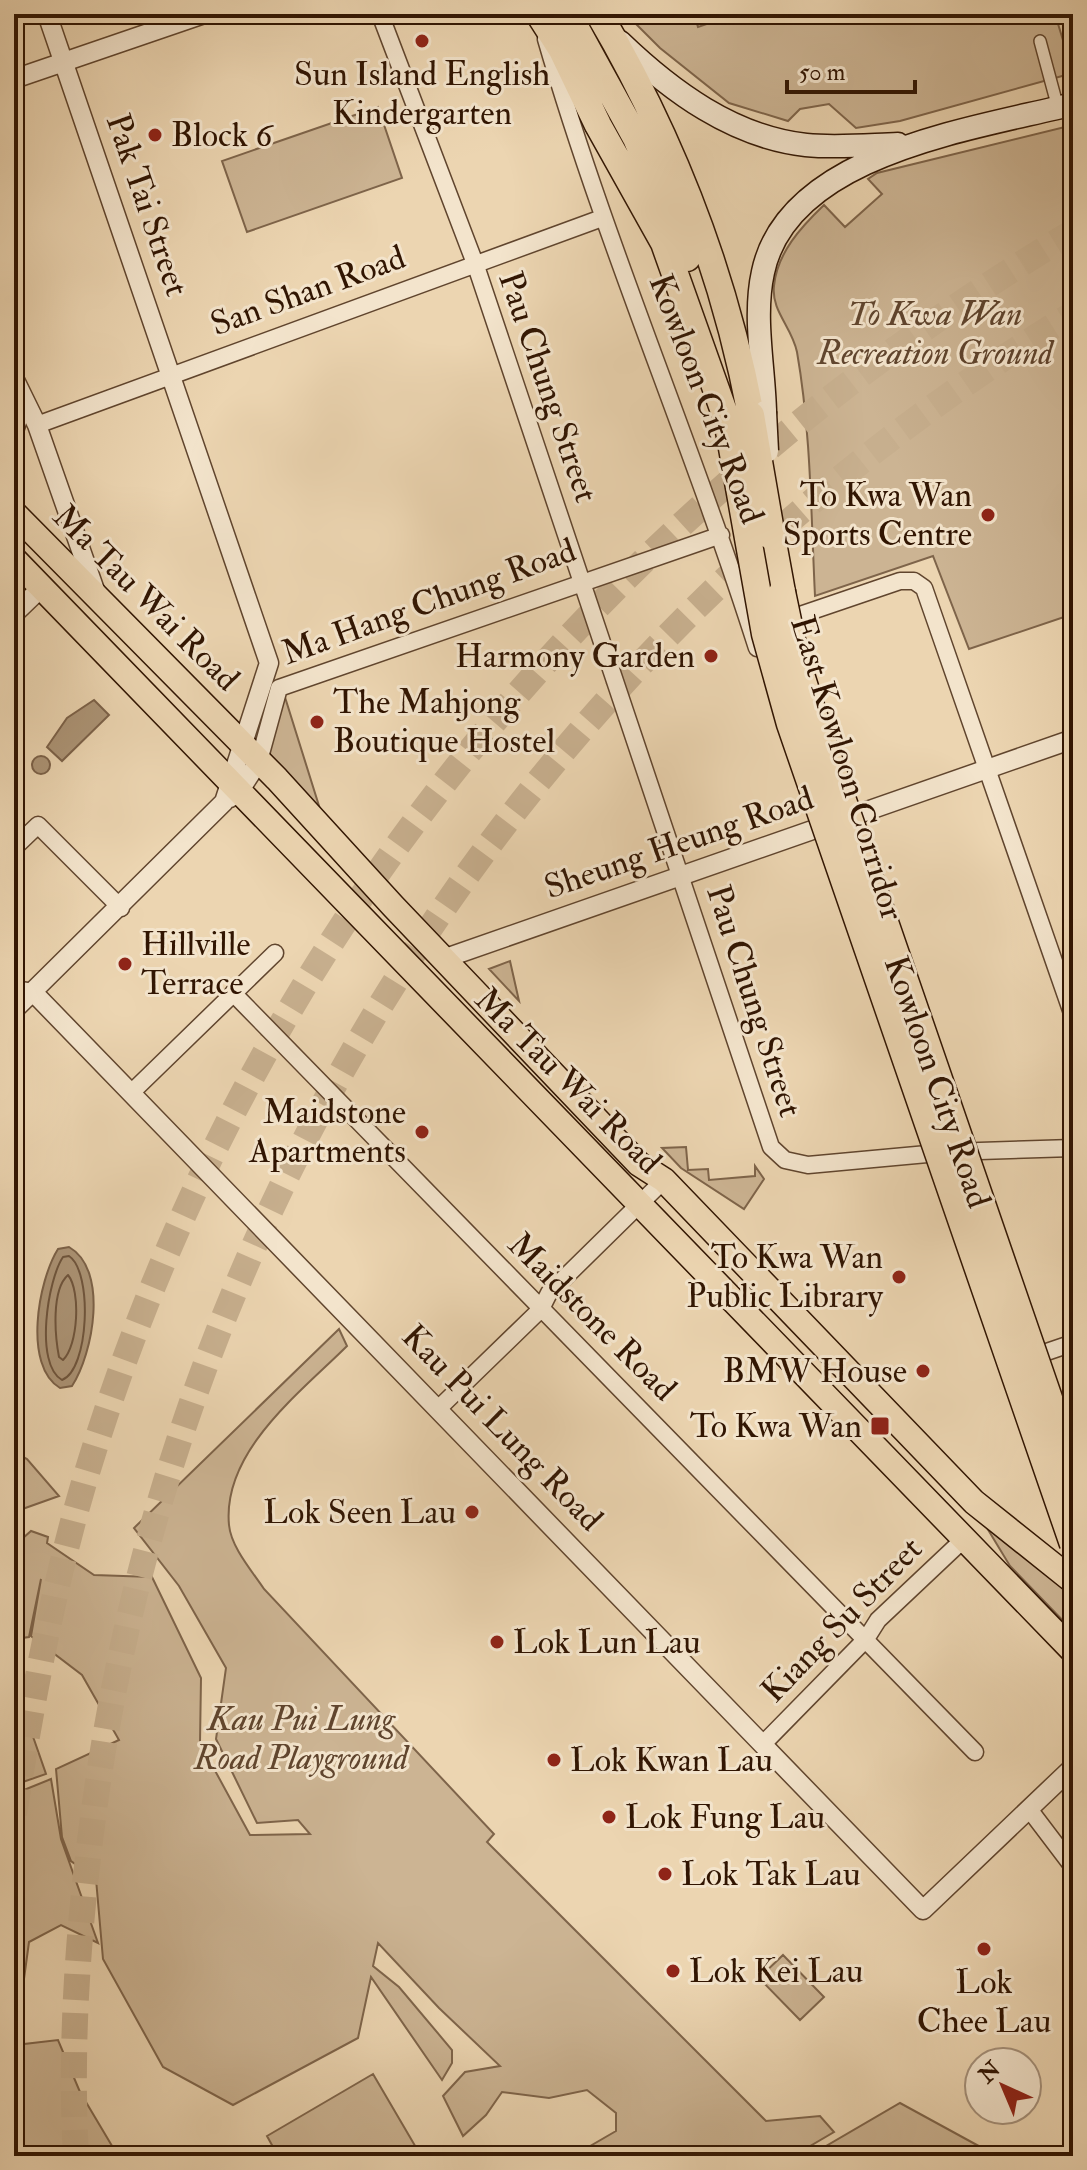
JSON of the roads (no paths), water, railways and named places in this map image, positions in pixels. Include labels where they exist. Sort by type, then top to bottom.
[{"type":"highway","points":[[539,14],[562,50],[598,125],[664,243],[748,416]]},
{"type":"highway","name":"East Kowloon Corridor","points":[[568,14],[636,138],[672,218],[701,304],[748,416],[765,634],[790,724],[1073,1544]]},
{"type":"highway","name":"East Kowloon Corridor","points":[[604,23],[679,172],[725,298],[792,643],[1073,1468]]},
{"type":"main road","points":[[604,23],[682,96],[761,136],[807,145],[924,143]]},
{"type":"main road","points":[[748,416],[763,271],[779,235],[810,198],[843,173],[924,143],[1065,106]]},
{"type":"main road","name":"Ma Tau Wai Road","points":[[14,513],[252,754],[639,1164],[664,1180],[986,1513],[1073,1581]]},
{"type":"main road","name":"Ma Tau Wai Road","points":[[14,559],[232,791],[641,1203],[1073,1651]]},
{"type":"street","name":"Pak Tai Street","points":[[47,14],[279,688]]},
{"type":"street","points":[[14,79],[204,14]]},
{"type":"street","name":"Pau Chung Street","points":[[380,14],[476,266],[771,1147],[785,1160],[808,1165],[926,1154]]},
{"type":"street","name":"Kowloon City Road","points":[[539,14],[602,218],[721,535],[814,830],[1048,1506],[1061,1519],[1073,1519]]},
{"type":"street","points":[[1040,41],[1065,106]]},
{"type":"street","name":"San Shan Road","points":[[37,425],[602,218]]},
{"type":"street","points":[[16,384],[37,425],[97,596]]},
{"type":"street","points":[[14,434],[19,419],[16,384]]},
{"type":"street","name":"Ma Hang Chung Road","points":[[252,754],[279,688],[581,580],[721,535]]},
{"type":"street","name":"Kowloon City Road","points":[[987,769],[927,594],[919,584],[900,581],[803,614],[795,623],[794,639],[1073,1449]]},
{"type":"street","points":[[14,614],[41,588]]},
{"type":"street","name":"Ma Hang Chung Road","points":[[252,754],[269,663]]},
{"type":"street","name":"Sheung Heung Road","points":[[443,959],[1073,739]]},
{"type":"street","points":[[14,1010],[23,990],[121,908],[232,791],[252,754]]},
{"type":"street","points":[[987,769],[1073,1016]]},
{"type":"street","points":[[14,848],[38,825],[121,908]]},
{"type":"street","points":[[131,1093],[275,953]]},
{"type":"street","name":"Kau Pui Lung Road","points":[[23,990],[131,1093],[923,1910],[1029,1809]]},
{"type":"street","name":"Maidstone Road","points":[[233,993],[975,1752]]},
{"type":"street","points":[[926,1154],[1073,1148]]},
{"type":"street","points":[[439,1408],[541,1309],[549,1293],[664,1180]]},
{"type":"street","points":[[1000,1367],[1073,1343]]},
{"type":"street","name":"Kiang Su Street","points":[[763,1744],[866,1639],[878,1620],[965,1538]]},
{"type":"street","points":[[1073,1767],[1029,1809],[1073,1867]]},
{"type":"water","points":[[94,700],[109,715],[62,761],[47,747],[67,718]]},
{"type":"water","points":[[37,756],[45,756],[50,765],[48,772],[37,774],[32,769],[32,761]]},
{"type":"water","points":[[69,1247],[81,1258],[89,1274],[93,1313],[91,1334],[80,1372],[72,1386],[60,1388],[48,1377],[41,1362],[38,1322],[40,1301],[51,1263],[58,1249]]},
{"type":"tunnel","points":[[14,1814],[65,1552],[89,1466],[158,1273],[245,1090],[347,918],[465,757],[597,607],[743,470],[902,344],[1073,232]]},
{"type":"tunnel","points":[[76,2156],[75,2016],[86,1875],[98,1782],[144,1558],[214,1341],[308,1135],[422,940],[558,758],[712,592],[884,443],[1073,314]]},
{"type":"place","name":"Sun Island English Kindergarten","points":[[422,41]]},
{"type":"place","name":"Block 6","points":[[155,135]]},
{"type":"place","name":"To Kwa Wan Sports Centre","points":[[988,515]]},
{"type":"place","name":"Harmony Garden","points":[[711,656]]},
{"type":"place","name":"The Mahjong Boutique Hostel","points":[[317,722]]},
{"type":"place","name":"Hillville Terrace","points":[[125,964]]},
{"type":"place","name":"Maidstone Apartments","points":[[422,1132]]},
{"type":"place","name":"To Kwa Wan Public Library","points":[[899,1277]]},
{"type":"place","name":"BMW House","points":[[923,1371]]},
{"type":"place","name":"To Kwa Wan","points":[[880,1426]]},
{"type":"place","name":"Lok Seen Lau","points":[[472,1512]]},
{"type":"place","name":"Lok Lun Lau","points":[[497,1642]]},
{"type":"place","name":"Lok Kwan Lau","points":[[554,1760]]},
{"type":"place","name":"Lok Fung Lau","points":[[609,1817]]},
{"type":"place","name":"Lok Tak Lau","points":[[665,1874]]},
{"type":"place","name":"Lok Chee Lau","points":[[984,1949]]},
{"type":"place","name":"Lok Kei Lau","points":[[673,1971]]},
{"type":"park label","name":"To Kwa Wan Recreation Ground","points":[[935,334]]},
{"type":"park label","name":"Kau Pui Lung Road Playground","points":[[301,1738]]}]
